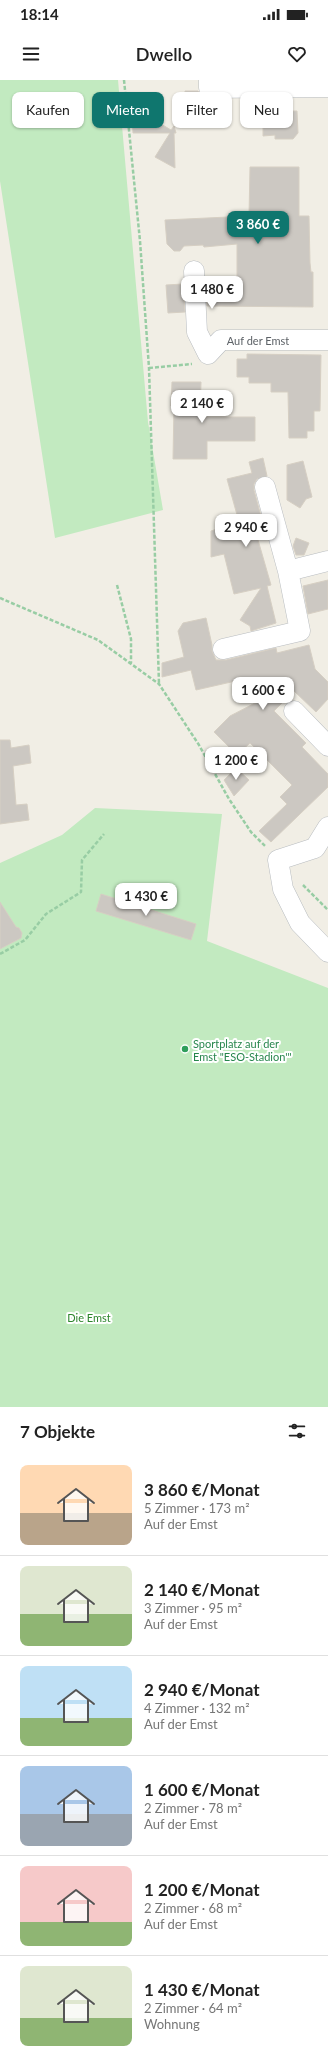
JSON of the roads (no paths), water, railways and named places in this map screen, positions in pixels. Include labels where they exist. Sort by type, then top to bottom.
[{"type":"street","points":[[209,80],[209,88],[328,87]]},
{"type":"street","name":"Auf der Emst","points":[[194,271],[197,332],[208,354],[221,340],[328,340]]},
{"type":"street","points":[[223,649],[300,631],[288,570],[265,487]]},
{"type":"street","points":[[288,570],[328,561]]},
{"type":"street","points":[[294,711],[328,746]]},
{"type":"street","points":[[328,827],[315,848],[278,860],[283,889],[300,923],[328,952]]},
{"type":"place","name":"Sportplatz auf der Emst \"ESO-Stadion'\"","points":[[185,1049]]},
{"type":"park label","name":"Die Emst","points":[[89,1317]]}]
